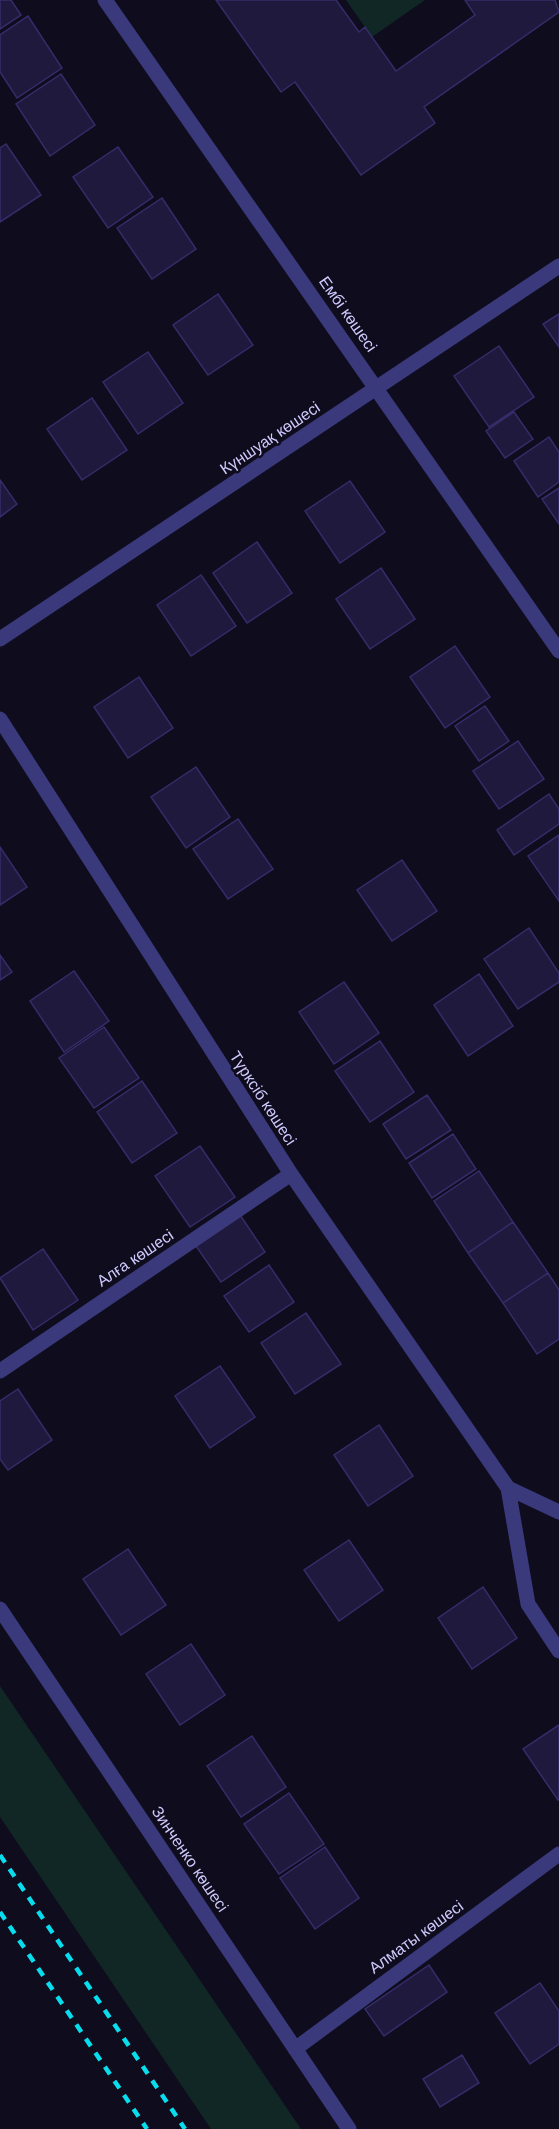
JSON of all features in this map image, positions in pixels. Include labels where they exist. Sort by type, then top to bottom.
[{"type":"street","name":"Ембі көшесі","points":[[105,0],[559,651]]},
{"type":"street","name":"Күншуақ көшесі","points":[[2,632],[377,388],[559,266]]},
{"type":"street","name":"Түрксіб көшесі","points":[[0,719],[291,1174],[508,1488],[528,1604],[559,1651]]},
{"type":"street","name":"Алға көшесі","points":[[0,1371],[291,1174]]},
{"type":"street","points":[[508,1488],[559,1512]]},
{"type":"street","name":"Зинченко көшесі","points":[[0,1609],[349,2129]]},
{"type":"street","name":"Алматы көшесі","points":[[295,2049],[559,1854]]},
{"type":"green space","points":[[346,0],[425,0],[372,37]]},
{"type":"green space","points":[[0,1686],[301,2129],[211,2129],[0,1817]]},
{"type":"building","points":[[0,0],[11,0],[21,15],[0,29]]},
{"type":"building","points":[[216,0],[336,0],[359,32],[365,27],[396,71],[475,15],[465,0],[555,0],[559,12],[424,107],[435,123],[361,175],[295,82],[281,92]]},
{"type":"building","points":[[28,16],[62,68],[17,98],[0,72],[0,35]]},
{"type":"building","points":[[61,74],[95,125],[50,156],[16,104]]},
{"type":"building","points":[[6,144],[41,195],[0,222],[0,148]]},
{"type":"building","points":[[118,147],[153,197],[108,228],[73,177]]},
{"type":"building","points":[[162,198],[196,249],[152,279],[117,228]]},
{"type":"building","points":[[218,294],[253,345],[208,375],[173,325]]},
{"type":"building","points":[[559,314],[559,347],[543,324]]},
{"type":"building","points":[[499,346],[534,397],[489,427],[454,376]]},
{"type":"building","points":[[148,352],[183,403],[138,434],[103,382]]},
{"type":"building","points":[[92,398],[127,450],[82,480],[47,429]]},
{"type":"building","points":[[514,412],[533,439],[505,458],[486,431]]},
{"type":"building","points":[[549,437],[559,452],[559,482],[538,497],[514,461]]},
{"type":"building","points":[[0,480],[17,504],[0,517]]},
{"type":"building","points":[[350,481],[385,532],[340,563],[305,511]]},
{"type":"building","points":[[559,488],[559,524],[542,499]]},
{"type":"building","points":[[257,542],[292,593],[247,623],[213,573]]},
{"type":"building","points":[[381,568],[415,619],[370,649],[336,599]]},
{"type":"building","points":[[201,575],[236,626],[191,656],[157,605]]},
{"type":"building","points":[[455,646],[490,697],[445,728],[410,677]]},
{"type":"building","points":[[139,677],[173,728],[128,758],[94,707]]},
{"type":"building","points":[[485,706],[509,741],[479,761],[455,726]]},
{"type":"building","points":[[518,741],[544,779],[499,809],[473,771]]},
{"type":"building","points":[[196,767],[230,817],[186,848],[151,797]]},
{"type":"building","points":[[549,794],[559,809],[559,824],[514,855],[497,830]]},
{"type":"building","points":[[238,819],[273,869],[228,899],[193,849]]},
{"type":"building","points":[[559,835],[559,901],[528,856]]},
{"type":"building","points":[[0,847],[27,887],[0,905]]},
{"type":"building","points":[[402,860],[437,911],[392,941],[357,890]]},
{"type":"building","points":[[529,928],[559,973],[559,982],[518,1009],[484,959]]},
{"type":"building","points":[[0,955],[12,972],[0,980]]},
{"type":"building","points":[[74,971],[109,1021],[64,1052],[30,1001]]},
{"type":"building","points":[[479,974],[513,1026],[468,1056],[434,1005]]},
{"type":"building","points":[[344,982],[379,1033],[334,1064],[299,1012]]},
{"type":"building","points":[[104,1027],[139,1078],[94,1108],[59,1058]]},
{"type":"building","points":[[380,1041],[414,1092],[370,1122],[335,1071]]},
{"type":"building","points":[[142,1081],[177,1133],[132,1163],[97,1112]]},
{"type":"building","points":[[427,1095],[451,1130],[406,1159],[383,1124]]},
{"type":"building","points":[[453,1134],[476,1169],[432,1198],[409,1163]]},
{"type":"building","points":[[200,1146],[235,1197],[190,1227],[155,1176]]},
{"type":"building","points":[[479,1171],[513,1222],[468,1253],[434,1201]]},
{"type":"building","points":[[240,1215],[265,1252],[221,1282],[196,1246]]},
{"type":"building","points":[[513,1222],[548,1273],[503,1303],[468,1253]]},
{"type":"building","points":[[43,1249],[78,1300],[33,1330],[0,1278]]},
{"type":"building","points":[[269,1265],[294,1302],[249,1332],[224,1296]]},
{"type":"building","points":[[548,1273],[559,1290],[559,1339],[537,1354],[503,1303]]},
{"type":"building","points":[[306,1313],[341,1364],[295,1394],[261,1343]]},
{"type":"building","points":[[220,1366],[255,1417],[210,1448],[175,1396]]},
{"type":"building","points":[[18,1389],[52,1440],[8,1470],[0,1459],[0,1401]]},
{"type":"building","points":[[379,1425],[413,1476],[368,1506],[334,1455]]},
{"type":"building","points":[[349,1540],[383,1590],[339,1621],[304,1570]]},
{"type":"building","points":[[128,1549],[166,1605],[121,1635],[83,1579]]},
{"type":"building","points":[[483,1587],[517,1638],[472,1669],[438,1618]]},
{"type":"building","points":[[191,1644],[225,1695],[180,1725],[146,1674]]},
{"type":"building","points":[[559,1725],[559,1800],[558,1800],[523,1749]]},
{"type":"building","points":[[252,1736],[286,1787],[241,1817],[207,1766]]},
{"type":"building","points":[[289,1793],[324,1844],[279,1874],[244,1824]]},
{"type":"building","points":[[325,1847],[359,1898],[315,1929],[280,1878]]},
{"type":"building","points":[[429,1965],[447,1992],[384,2036],[365,2009]]},
{"type":"building","points":[[540,1983],[559,2011],[559,2044],[530,2064],[495,2013]]},
{"type":"building","points":[[462,2055],[479,2083],[440,2107],[423,2079]]},
{"type":"railway","points":[[0,1855],[185,2129]]},
{"type":"railway","points":[[0,1912],[147,2129]]}]
